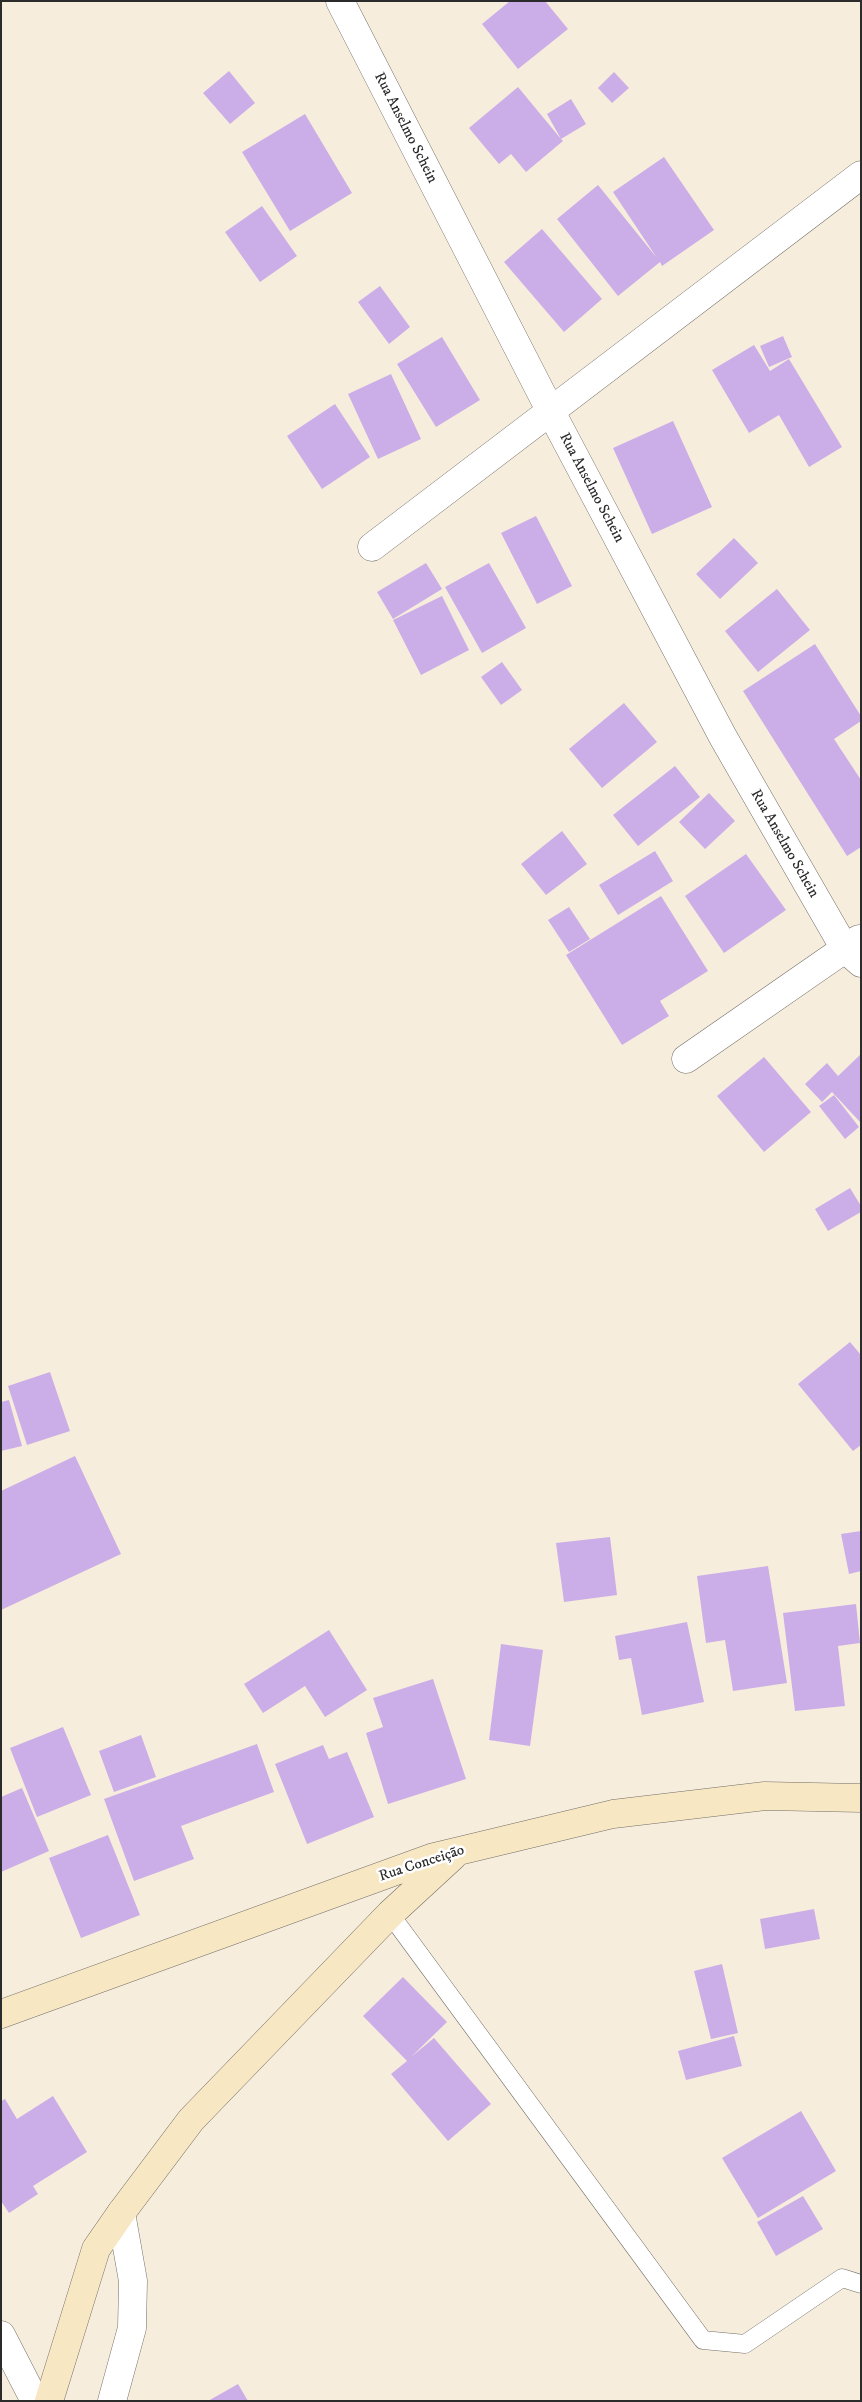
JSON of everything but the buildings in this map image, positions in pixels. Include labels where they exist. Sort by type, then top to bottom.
[{"type":"main road","name":"Rua Conceição","points":[[1,2014],[434,1858],[457,1852],[613,1814],[765,1796],[861,1798]]},
{"type":"main road","points":[[49,2401],[96,2249],[121,2213],[191,2120],[390,1914],[457,1852]]},
{"type":"street","name":"Rua Anselmo Schein","points":[[340,1],[550,410],[723,737],[856,950]]},
{"type":"street","points":[[372,547],[861,175]]},
{"type":"street","points":[[686,1059],[856,950]]},
{"type":"street","points":[[112,2401],[132,2328],[133,2281],[121,2213]]},
{"type":"street","points":[[1,2334],[35,2401]]},
{"type":"lane","points":[[390,1914],[703,2340],[745,2344],[842,2278],[861,2284]]}]
